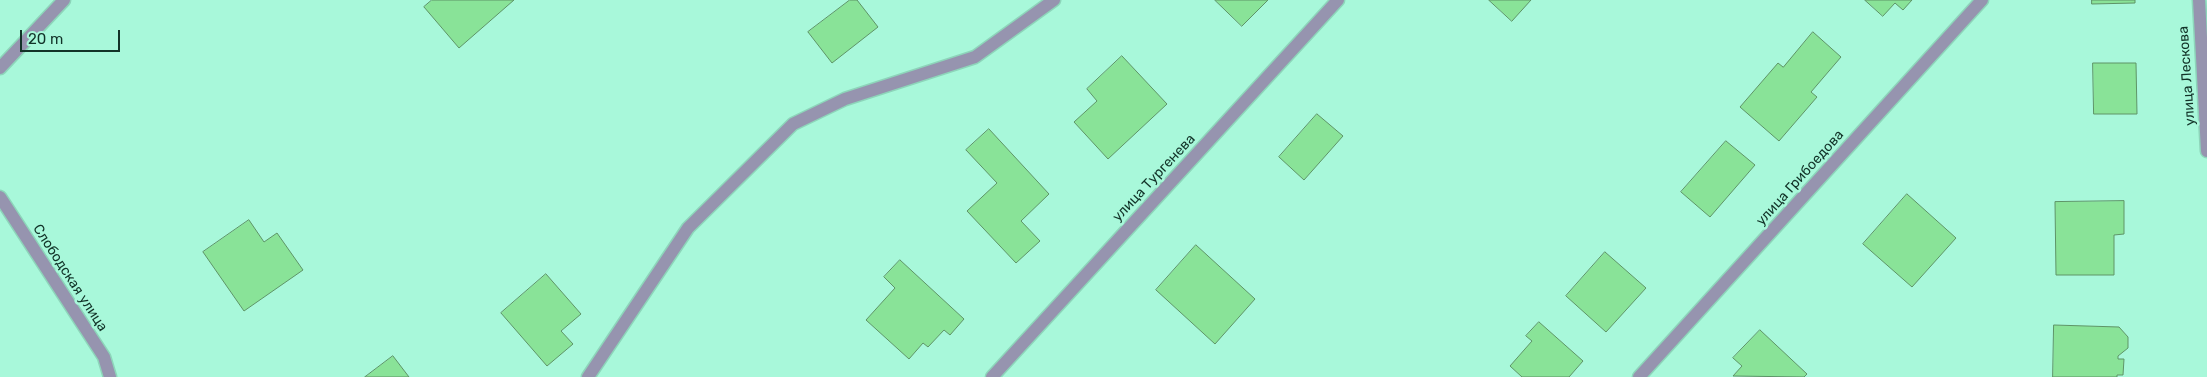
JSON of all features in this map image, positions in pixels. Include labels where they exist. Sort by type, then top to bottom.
[{"type":"street","points":[[0,68],[64,0]]},
{"type":"street","points":[[588,377],[688,228],[793,124],[845,99],[976,57],[1054,0]]},
{"type":"street","name":"улица Тургенева","points":[[992,377],[1338,0]]},
{"type":"street","name":"улица Грибоедова","points":[[1639,377],[1982,0]]},
{"type":"street","name":"улица Лескова","points":[[2199,0],[2207,150]]},
{"type":"street","name":"Слободская улица","points":[[0,197],[104,357],[110,377]]},
{"type":"building","points":[[432,0],[514,0],[459,48],[424,7]]},
{"type":"building","points":[[850,0],[857,0],[878,27],[832,63],[808,32]]},
{"type":"building","points":[[1215,0],[1268,0],[1242,26]]},
{"type":"building","points":[[1489,0],[1531,0],[1512,21]]},
{"type":"building","points":[[1865,0],[1912,0],[1903,10],[1895,3],[1883,16]]},
{"type":"building","points":[[2092,0],[2135,0],[2135,3],[2092,4]]},
{"type":"building","points":[[1813,32],[1841,57],[1811,92],[1817,97],[1779,141],[1740,107],[1778,63],[1783,67]]},
{"type":"building","points":[[1122,56],[1167,104],[1108,159],[1074,122],[1097,101],[1087,89]]},
{"type":"building","points":[[2093,63],[2136,63],[2137,114],[2094,114]]},
{"type":"building","points":[[1317,114],[1343,136],[1304,180],[1279,157]]},
{"type":"building","points":[[989,129],[1049,194],[1021,221],[1040,241],[1016,263],[967,211],[997,183],[966,150]]},
{"type":"building","points":[[1726,141],[1755,165],[1710,217],[1681,192]]},
{"type":"building","points":[[1907,194],[1956,238],[1912,287],[1863,244]]},
{"type":"building","points":[[2124,201],[2124,234],[2114,235],[2114,275],[2056,275],[2055,202]]},
{"type":"building","points":[[249,220],[264,242],[277,233],[303,270],[244,311],[203,252]]},
{"type":"building","points":[[1196,245],[1255,299],[1215,344],[1156,290]]},
{"type":"building","points":[[1605,252],[1646,288],[1606,332],[1566,296]]},
{"type":"building","points":[[900,260],[964,319],[950,335],[944,330],[928,347],[923,343],[909,359],[866,320],[895,288],[884,277]]},
{"type":"building","points":[[546,274],[581,314],[561,331],[573,344],[547,366],[501,313]]},
{"type":"building","points":[[1539,322],[1583,361],[1569,377],[1522,377],[1510,366],[1532,341],[1526,336]]},
{"type":"building","points":[[2054,325],[2119,327],[2128,337],[2128,348],[2118,356],[2118,359],[2124,359],[2123,375],[2117,375],[2117,377],[2053,377]]},
{"type":"building","points":[[1760,330],[1807,374],[1804,377],[1733,376],[1742,366],[1733,358]]},
{"type":"building","points":[[393,356],[409,377],[365,377]]}]
